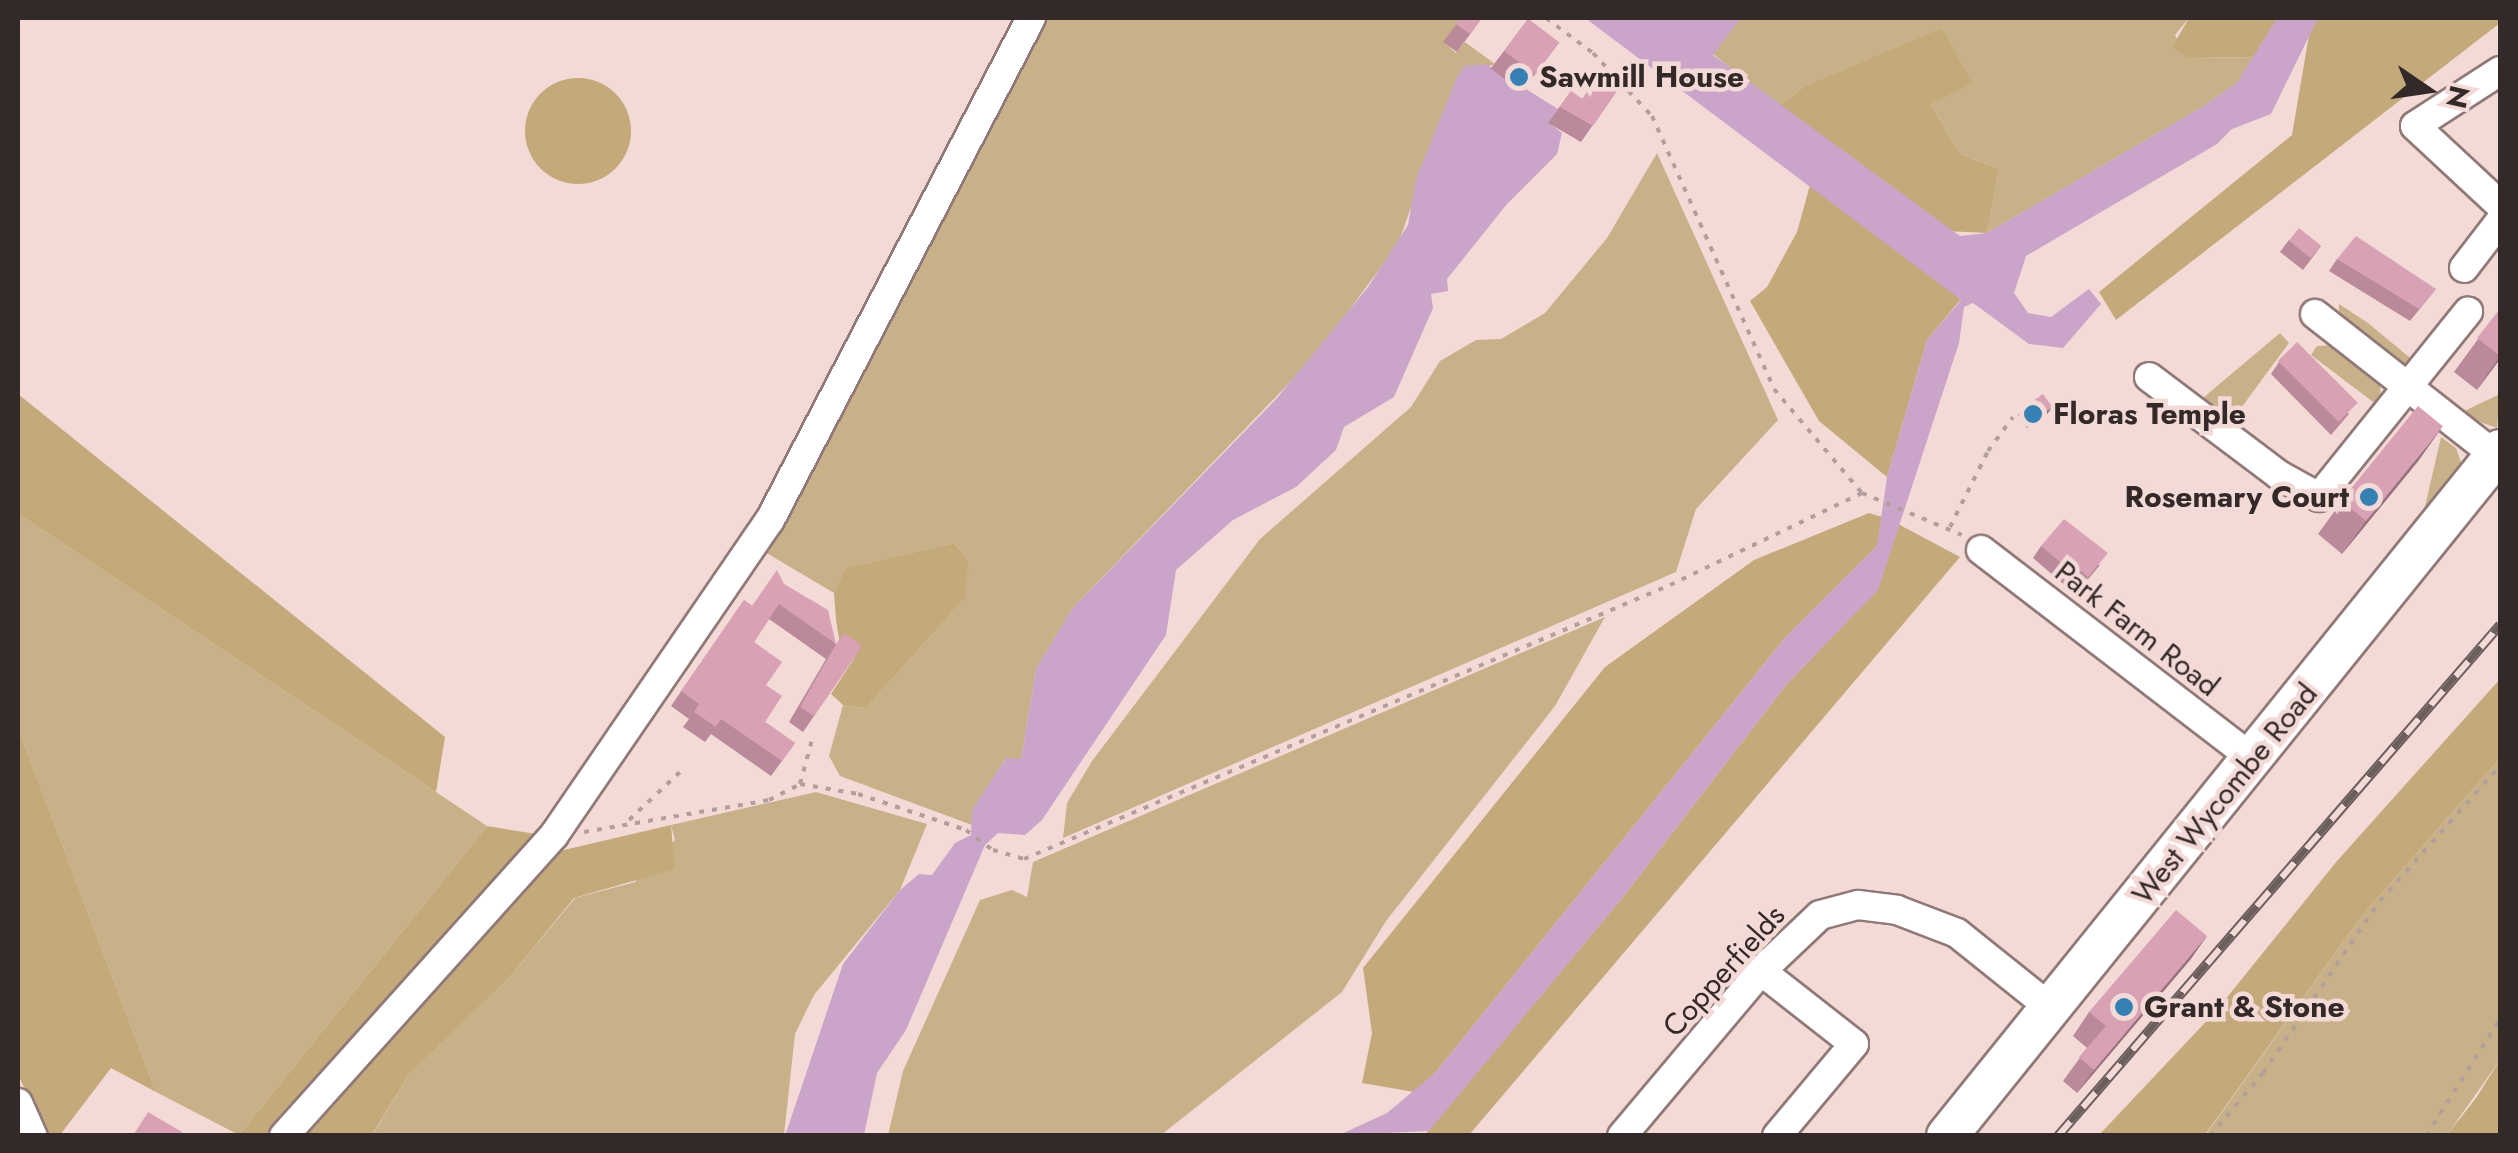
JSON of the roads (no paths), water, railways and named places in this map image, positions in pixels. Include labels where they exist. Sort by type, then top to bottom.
[{"type":"highway","name":"West Wycombe Road","points":[[1947,1136],[2498,453]]},
{"type":"street","points":[[284,1136],[554,835],[770,520],[1032,18]]},
{"type":"street","points":[[2500,71],[2414,126],[2500,205]]},
{"type":"street","points":[[2464,268],[2500,222]]},
{"type":"street","points":[[2149,377],[2279,476],[2319,497],[2468,312]]},
{"type":"street","points":[[2315,314],[2498,453]]},
{"type":"street","name":"Park Farm Road","points":[[1982,550],[2253,759]]},
{"type":"street","name":"Copperfields","points":[[1622,1136],[1761,972],[1820,915],[1858,905],[1897,910],[1957,933],[2052,1008]]},
{"type":"street","points":[[1761,972],[1854,1044],[1776,1136]]},
{"type":"street","points":[[18,1102],[33,1136]]},
{"type":"railway","points":[[2058,1136],[2500,625]]},
{"type":"place","name":"Sawmill House","points":[[1519,77]]},
{"type":"place","name":"Floras Temple","points":[[2033,414]]},
{"type":"place","name":"Rosemary Court","points":[[2369,497]]},
{"type":"place","name":"Grant & Stone","points":[[2124,1007]]}]
